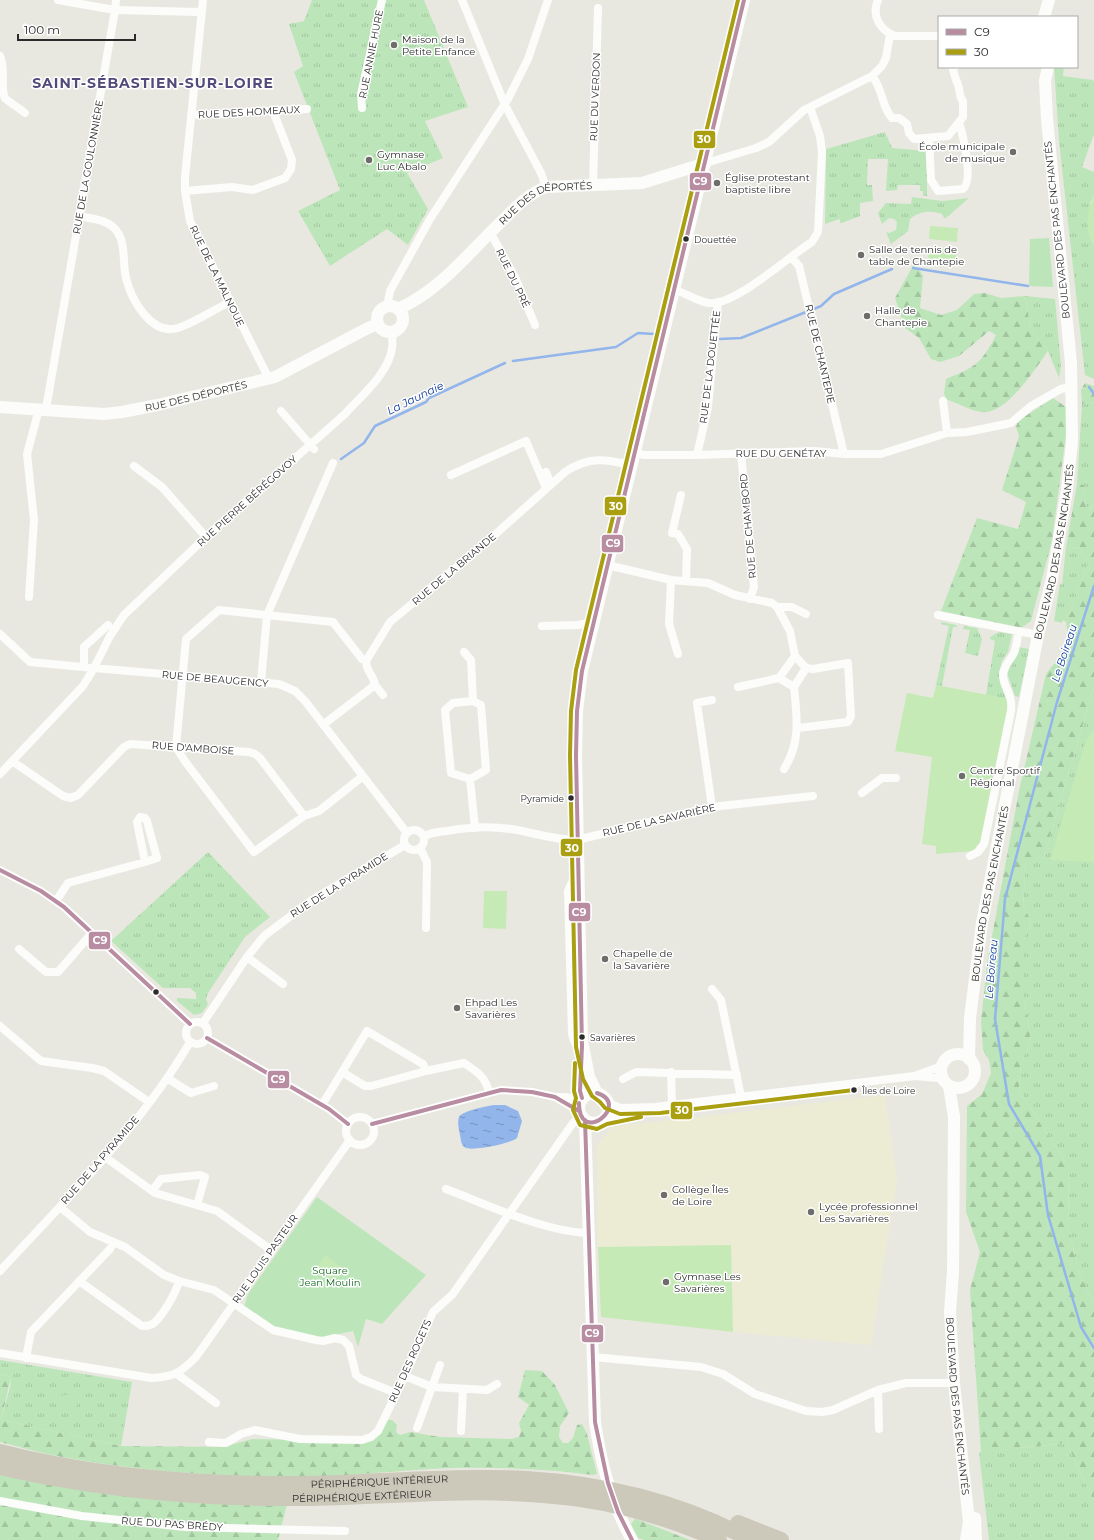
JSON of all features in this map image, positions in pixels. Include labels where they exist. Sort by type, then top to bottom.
[{"type":"highway","name":"PÉRIPHÉRIQUE INTÉRIEUR","points":[[0,1452],[100,1472],[177,1480],[301,1484],[526,1479],[596,1487],[660,1510],[707,1519],[751,1540]]},
{"type":"highway","name":"PÉRIPHÉRIQUE EXTÉRIEUR","points":[[0,1467],[84,1484],[160,1493],[214,1496],[305,1498],[521,1493],[660,1510],[719,1540]]},
{"type":"highway","points":[[698,1540],[670,1528],[660,1510],[674,1500],[781,1540]]},
{"type":"street","points":[[58,0],[115,10],[200,12]]},
{"type":"street","name":"RUE DE LA GOULONNIÈRE","points":[[29,597],[34,520],[27,454],[43,409],[80,216],[116,0]]},
{"type":"street","name":"RUE DE LA MALNOUE","points":[[203,0],[200,12],[185,191],[190,221],[269,379]]},
{"type":"street","name":"RUE ANNIE HURE","points":[[362,108],[361,94],[382,0]]},
{"type":"street","points":[[462,0],[505,105],[541,173],[546,187]]},
{"type":"street","points":[[396,311],[379,313],[378,324],[385,331],[392,332],[402,326],[390,291],[430,219],[505,105],[528,59],[548,0]]},
{"type":"street","points":[[630,1536],[612,1498],[601,1459],[595,1422],[587,1164],[580,1091],[582,1048],[578,884],[577,711],[582,670],[744,0]]},
{"type":"street","points":[[878,0],[876,13],[878,23],[882,29],[890,34],[895,36],[938,36]]},
{"type":"street","name":"RUE DU VERDON","points":[[593,186],[598,8]]},
{"type":"street","points":[[706,162],[756,148],[769,142],[804,110],[872,76],[882,66],[886,58],[890,34]]},
{"type":"street","points":[[0,56],[3,64],[0,89],[4,98],[26,113]]},
{"type":"street","points":[[872,76],[878,83],[880,97],[885,105],[886,112],[892,118],[899,118],[907,124],[909,133],[914,138],[929,138],[948,136],[963,117],[963,101],[959,97],[958,85],[955,81],[954,68]]},
{"type":"street","name":"BOULEVARD DES PAS ENCHANTÉS","points":[[969,1058],[970,1018],[982,923],[1038,635],[1052,579],[1067,490],[1072,442],[1072,387],[1049,150],[1045,81],[1042,68]]},
{"type":"street","name":"BOULEVARD DES PAS ENCHANTÉS","points":[[1045,81],[1048,68]]},
{"type":"street","points":[[675,290],[709,303],[718,302],[738,294],[812,242],[818,232],[822,152],[820,136],[810,107]]},
{"type":"street","name":"RUE DES HOMEAUX","points":[[191,115],[307,109]]},
{"type":"street","points":[[185,191],[232,186],[253,190],[285,178],[292,160],[273,111]]},
{"type":"street","points":[[929,138],[931,180],[938,191],[963,189],[967,183],[965,143],[959,122]]},
{"type":"street","name":"RUE DES DÉPORTÉS","points":[[396,311],[416,301],[435,287],[526,197],[535,191],[546,187],[593,186],[642,182],[706,162]]},
{"type":"street","points":[[80,216],[105,222],[115,228],[121,240],[126,277],[135,300],[152,322],[165,328],[177,328],[230,302]]},
{"type":"street","name":"RUE DU PRÉ","points":[[490,232],[515,277],[536,325]]},
{"type":"street","name":"RUE DE CHANTEPIE","points":[[791,257],[799,266],[844,454]]},
{"type":"street","name":"RUE DE LA DOUETTÉE","points":[[697,455],[708,407],[718,302]]},
{"type":"street","name":"RUE DES DÉPORTÉS","points":[[0,407],[104,414],[122,412],[269,379],[285,373],[335,344],[378,324]]},
{"type":"street","name":"RUE PIERRE BÉRÉGOVOY","points":[[94,668],[110,636],[124,615],[206,537],[312,447],[345,414],[386,365],[392,349],[392,332]]},
{"type":"street","name":"RUE DU GENÉTAY","points":[[635,453],[644,455],[697,455],[815,451],[844,454],[881,454],[947,433],[967,432],[1011,423],[1032,406],[1061,389],[1072,387]]},
{"type":"street","points":[[943,401],[947,433]]},
{"type":"street","points":[[281,411],[312,447]]},
{"type":"street","points":[[451,474],[526,441],[548,486]]},
{"type":"street","name":"RUE DE CHAMBORD","points":[[741,453],[754,587],[750,599]]},
{"type":"street","name":"RUE DE LA BRIANDE","points":[[366,661],[390,622],[489,540],[548,486],[576,465],[589,461],[605,459],[632,465]]},
{"type":"street","points":[[260,682],[267,615],[333,463]]},
{"type":"street","points":[[134,466],[162,487],[206,537]]},
{"type":"street","points":[[546,472],[548,486]]},
{"type":"street","points":[[681,495],[672,533],[678,534],[687,549],[686,580]]},
{"type":"street","points":[[607,565],[671,580],[708,582],[750,599],[772,603],[777,607],[782,619],[790,631],[795,656],[806,668],[813,669],[848,663],[852,716],[848,722],[798,728]]},
{"type":"street","points":[[671,580],[669,624],[678,654]]},
{"type":"street","points":[[777,607],[792,607],[806,614]]},
{"type":"street","points":[[363,776],[320,811],[304,816],[254,852],[184,760],[176,747],[186,639],[219,610],[333,622],[362,659],[366,661],[366,669],[374,680],[375,685],[383,695]]},
{"type":"street","points":[[938,615],[1038,635]]},
{"type":"street","points":[[542,626],[578,625],[594,622]]},
{"type":"street","points":[[84,666],[84,647],[108,625]]},
{"type":"street","name":"BOULEVARD DES PAS ENCHANTÉS","points":[[970,856],[978,852],[984,844],[1011,711],[1011,698],[1004,679],[1004,669],[1014,654],[1019,631]]},
{"type":"street","name":"RUE DE BEAUGENCY","points":[[0,634],[30,662],[279,684],[295,690],[324,724],[407,833]]},
{"type":"street","points":[[464,652],[470,660],[473,701]]},
{"type":"street","points":[[738,687],[779,678],[795,656]]},
{"type":"street","points":[[0,774],[83,686],[94,668]]},
{"type":"street","points":[[784,769],[790,760],[798,728],[794,687],[806,668]]},
{"type":"street","points":[[779,678],[794,687]]},
{"type":"street","points":[[324,724],[375,685]]},
{"type":"street","points":[[712,700],[696,703],[712,807]]},
{"type":"street","points":[[473,701],[481,705],[486,770],[470,779],[451,773],[445,710],[453,702],[473,701]]},
{"type":"street","name":"RUE D'AMBOISE","points":[[12,761],[62,796],[71,798],[78,795],[124,747],[130,744],[255,754],[304,816]]},
{"type":"street","points":[[862,792],[882,778],[896,778]]},
{"type":"street","points":[[470,779],[475,828]]},
{"type":"street","name":"RUE DE LA SAVARIÈRE","points":[[578,840],[712,807],[813,796]]},
{"type":"street","points":[[56,901],[68,883],[145,862],[157,858],[147,820],[140,817],[137,822],[145,862]]},
{"type":"street","points":[[424,837],[428,834],[475,828],[515,830],[565,840],[578,840]]},
{"type":"street","points":[[415,830],[420,832],[424,837],[424,843],[420,848],[411,850],[405,844],[404,839],[407,833],[415,830]]},
{"type":"street","name":"RUE DE LA PYRAMIDE","points":[[202,1023],[247,957],[264,936],[295,912],[405,844]]},
{"type":"street","points":[[420,848],[427,862],[426,928]]},
{"type":"street","points":[[0,870],[41,890],[56,901],[190,1024]]},
{"type":"street","points":[[19,949],[46,972],[58,972],[92,934]]},
{"type":"street","points":[[247,957],[283,984]]},
{"type":"street","points":[[712,988],[721,1000],[741,1097]]},
{"type":"street","name":"BOULEVARD DES PAS ENCHANTÉS","points":[[956,1054],[970,1018]]},
{"type":"street","points":[[190,1024],[197,1022],[202,1023],[207,1028],[207,1038]]},
{"type":"street","points":[[190,1024],[186,1034],[190,1042],[200,1043],[207,1038]]},
{"type":"street","points":[[0,1026],[41,1061],[92,1068],[104,1072],[149,1102]]},
{"type":"street","points":[[322,1105],[367,1031],[422,1064],[426,1071]]},
{"type":"street","points":[[207,1038],[322,1105],[348,1124]]},
{"type":"street","name":"RUE DE LA PYRAMIDE","points":[[1,1267],[60,1207],[105,1156],[167,1078],[190,1042]]},
{"type":"street","points":[[582,1048],[589,1077],[597,1093]]},
{"type":"street","points":[[581,1109],[588,1093],[597,1093],[604,1096],[608,1102],[621,1108],[655,1107],[915,1076],[934,1078],[946,1083],[962,1088],[970,1083],[974,1077],[974,1066],[969,1058],[956,1054],[948,1058],[942,1066],[941,1074],[946,1083]]},
{"type":"street","points":[[342,1072],[365,1086],[371,1086],[426,1071],[464,1063],[481,1075],[487,1082],[489,1092]]},
{"type":"street","points":[[915,1076],[942,1066]]},
{"type":"street","points":[[623,1079],[636,1072],[736,1075]]},
{"type":"street","points":[[671,1072],[672,1105]]},
{"type":"street","points":[[167,1078],[190,1093],[214,1086]]},
{"type":"street","name":"BOULEVARD DES PAS ENCHANTÉS","points":[[946,1083],[954,1117],[953,1272],[950,1312],[954,1383],[969,1522],[966,1540]]},
{"type":"street","name":"BOULEVARD DES PAS ENCHANTÉS","points":[[954,1117],[962,1088]]},
{"type":"street","points":[[372,1124],[489,1092],[512,1089],[554,1097],[581,1109],[590,1122],[655,1107]]},
{"type":"street","points":[[587,1164],[590,1138],[608,1110],[608,1102]]},
{"type":"street","name":"RUE DES ROGETS","points":[[209,1442],[226,1443],[241,1434],[255,1430],[300,1439],[362,1440],[371,1437],[378,1431],[405,1376],[433,1312],[452,1295],[581,1109]]},
{"type":"street","points":[[361,1117],[368,1119],[372,1124],[374,1134],[367,1143],[358,1144],[350,1140],[346,1133],[348,1124],[353,1118],[361,1117]]},
{"type":"street","name":"RUE LOUIS PASTEUR","points":[[0,1353],[151,1378],[168,1377],[184,1370],[196,1357],[350,1140]]},
{"type":"street","points":[[105,1156],[152,1191],[217,1211],[271,1250]]},
{"type":"street","points":[[152,1191],[161,1179],[200,1175],[205,1177],[197,1206]]},
{"type":"street","points":[[446,1189],[509,1214],[575,1233],[589,1233]]},
{"type":"street","points":[[60,1207],[90,1232],[125,1247],[164,1275],[179,1281],[214,1290],[273,1330],[316,1340],[324,1341],[335,1338],[343,1340],[349,1346],[356,1375],[361,1379],[396,1393]]},
{"type":"street","points":[[26,1358],[31,1332],[110,1249],[113,1242]]},
{"type":"street","name":"BOULEVARD DES PAS ENCHANTÉS","points":[[953,1272],[957,1312],[961,1394],[974,1504],[976,1540]]},
{"type":"street","points":[[79,1281],[142,1326],[148,1326],[154,1323],[176,1291],[179,1281]]},
{"type":"street","points":[[593,1357],[701,1367],[723,1374],[754,1394],[806,1411],[817,1412],[833,1410],[878,1390],[906,1382],[954,1383]]},
{"type":"street","points":[[416,1428],[440,1365]]},
{"type":"street","points":[[177,1374],[216,1403]]},
{"type":"street","points":[[405,1376],[432,1387],[487,1390],[497,1384]]},
{"type":"street","points":[[461,1431],[463,1389]]},
{"type":"street","points":[[878,1390],[879,1429]]},
{"type":"street","name":"RUE DU PAS BRÉDY","points":[[0,1501],[82,1516],[185,1527],[345,1531]]},
{"type":"shaded area","name":"Lycée professionnel Les Savarières","points":[[885,1095],[897,1180],[871,1345],[733,1332],[731,1245],[598,1247],[597,1146],[612,1127]]},
{"type":"green space","points":[[312,0],[424,0],[468,107],[425,121],[443,158],[407,173],[428,209],[408,245],[387,229],[330,266],[298,211],[340,190],[294,72],[303,66],[289,24],[304,21]]},
{"type":"green space","points":[[1054,68],[1064,68],[1063,76],[1093,80],[1094,82],[1094,134],[1082,167],[1094,172],[1094,194],[1090,203],[1091,240],[1094,244],[1094,379],[1085,375],[1059,141]]},
{"type":"green space","points":[[885,132],[892,148],[927,151],[927,196],[923,196],[923,191],[920,191],[920,185],[898,185],[897,190],[886,191],[888,159],[868,159],[867,185],[872,185],[873,201],[860,203],[860,216],[842,223],[840,223],[840,219],[825,224],[826,149]]},
{"type":"green space","points":[[1094,194],[1094,244],[1089,232],[1088,213]]},
{"type":"green space","points":[[912,197],[943,201],[969,198],[946,218],[944,218],[942,214],[933,212],[921,213],[914,216],[910,219],[908,231],[891,244],[886,232],[889,233],[896,230],[897,222],[894,219],[889,218],[882,224],[878,213],[886,203],[911,204]]},
{"type":"green space","points":[[930,226],[958,228],[957,242],[929,239]]},
{"type":"green space","points":[[1049,238],[1053,287],[1029,286],[1030,239]]},
{"type":"green space","points":[[929,247],[957,250],[955,263],[928,260]]},
{"type":"green space","points":[[914,264],[923,275],[920,308],[941,315],[957,310],[974,294],[985,293],[1001,298],[1025,296],[1031,330],[1048,351],[1019,390],[1000,407],[990,412],[981,412],[946,399],[944,393],[946,379],[971,367],[981,359],[996,335],[989,331],[959,356],[940,362],[931,359],[919,338],[905,328],[895,298]]},
{"type":"green space","points":[[1025,296],[1055,299],[1061,366],[1059,378],[1048,351],[1031,330]]},
{"type":"green space","points":[[1085,383],[1094,386],[1094,404],[1082,404],[1081,390]]},
{"type":"green space","points":[[1053,398],[1066,407],[1067,427],[1052,541],[1031,621],[1020,629],[941,611],[977,518],[1018,529],[1026,502],[1002,490],[1019,436],[1016,427],[1018,421]]},
{"type":"green space","points":[[1082,404],[1094,404],[1094,505],[1089,509],[1086,506],[1084,485],[1077,484]]},
{"type":"green space","points":[[1077,484],[1084,485],[1086,506],[1090,509],[1094,505],[1094,686],[1044,857],[1026,859],[1023,906],[1031,921],[1024,940],[1024,1000],[1031,1041],[1021,1062],[1019,1087],[1025,1100],[1068,1166],[1069,1230],[1079,1273],[1094,1303],[1094,1502],[1067,1443],[981,1452],[970,1290],[980,1252],[966,1212],[967,1106],[982,1094],[991,1073],[989,1060],[983,1050],[981,1022],[987,963],[1019,791],[1046,674],[1069,644],[1066,622],[1089,562],[1079,548],[1066,547]]},
{"type":"green space","points":[[1066,547],[1079,548],[1089,562],[1066,622],[1063,620],[1062,623],[1054,621],[1060,583],[1062,585]]},
{"type":"green space","points":[[942,622],[956,625],[957,627],[953,627],[942,686],[936,685],[949,626],[941,624]]},
{"type":"green space","points":[[964,626],[977,628],[982,639],[978,656],[965,653],[970,630],[963,629]]},
{"type":"green space","points":[[999,632],[1012,634],[1008,652],[1002,661],[999,672],[1000,683],[1006,699],[986,695],[995,641],[990,639],[990,637]]},
{"type":"green space","points":[[1019,647],[1029,649],[1019,697],[1015,696],[1007,673]]},
{"type":"green space","name":"Centre Sportif Régional","points":[[936,685],[1009,699],[980,842],[973,851],[936,854],[936,846],[922,844],[932,757],[895,751],[907,693],[933,698]]},
{"type":"green space","points":[[1094,686],[1094,1303],[1079,1273],[1069,1230],[1068,1166],[1025,1100],[1019,1087],[1021,1062],[1031,1041],[1024,1000],[1024,940],[1031,921],[1023,906],[1026,858],[1044,857]]},
{"type":"green space","points":[[1094,730],[1094,862],[1050,860],[1086,740]]},
{"type":"green space","points":[[208,852],[270,917],[245,937],[208,993],[206,999],[208,1004],[202,1013],[194,1015],[177,1001],[177,998],[196,999],[196,993],[190,988],[163,988],[111,941]]},
{"type":"green space","points":[[484,891],[507,891],[506,929],[483,928]]},
{"type":"green space","name":"Square Jean Moulin","points":[[317,1197],[426,1275],[382,1324],[366,1319],[358,1347],[353,1331],[321,1338],[276,1328],[244,1307],[248,1294]]},
{"type":"green space","name":"Gymnase Les Savarières","points":[[731,1245],[733,1332],[601,1317],[598,1247]]},
{"type":"green space","points":[[326,1255],[344,1270],[334,1282],[316,1268]]},
{"type":"green space","points":[[0,1360],[132,1382],[121,1446],[1,1420],[10,1387],[11,1377],[0,1374]]},
{"type":"green space","points":[[525,1370],[542,1371],[555,1385],[569,1413],[560,1426],[559,1437],[563,1443],[568,1443],[573,1438],[577,1425],[582,1424],[587,1434],[597,1474],[593,1475],[507,1468],[454,1468],[333,1476],[231,1476],[163,1471],[95,1463],[0,1442],[0,1374],[11,1377],[1,1420],[121,1446],[223,1447],[252,1439],[368,1441],[387,1420],[392,1420],[397,1425],[396,1432],[400,1435],[410,1432],[440,1437],[511,1439],[519,1437],[521,1431],[519,1423],[529,1405],[518,1397]]},
{"type":"green space","points":[[63,1395],[69,1395],[77,1403],[77,1406],[68,1408],[62,1405],[60,1403],[60,1398]]},
{"type":"green space","points":[[1067,1443],[1094,1502],[1094,1540],[989,1540],[979,1452]]},
{"type":"green space","points":[[0,1472],[287,1504],[278,1540],[0,1540]]},
{"type":"green space","points":[[635,1519],[690,1540],[644,1540],[638,1538],[631,1524]]},
{"type":"water","points":[[494,1105],[505,1105],[518,1111],[522,1121],[517,1138],[501,1144],[484,1147],[470,1149],[464,1147],[459,1128],[459,1117],[470,1111]]},
{"type":"waterway","name":"La Jaunaie","points":[[913,268],[1028,286]]},
{"type":"waterway","name":"La Jaunaie","points":[[814,309],[821,306],[834,294],[892,269]]},
{"type":"waterway","name":"La Jaunaie","points":[[720,339],[741,338],[806,312]]},
{"type":"waterway","name":"La Jaunaie","points":[[513,361],[616,347],[638,333],[654,334]]},
{"type":"waterway","name":"La Jaunaie","points":[[341,459],[364,443],[375,426],[426,402],[429,398],[505,363]]},
{"type":"waterway","name":"La Jaunaie","points":[[1089,387],[1094,394]]},
{"type":"waterway","name":"Le Boireau","points":[[1094,586],[1057,702],[1005,899],[995,1019],[1009,1104],[1040,1156],[1048,1215],[1081,1327],[1094,1348]]},
{"type":"transit line","name":"30","points":[[738,0],[576,670],[571,711],[570,755],[576,1047],[583,1079],[592,1096],[605,1108],[620,1114],[660,1113],[854,1090]]},
{"type":"transit line","name":"C9","points":[[582,1098],[580,1091],[582,1046],[576,755],[577,711],[582,671],[744,0]]},
{"type":"transit line","name":"C9","points":[[0,870],[41,891],[64,907],[190,1024]]},
{"type":"transit line","name":"C9","points":[[207,1038],[329,1109],[348,1124]]},
{"type":"transit line","name":"30","points":[[575,1063],[574,1091],[576,1098],[573,1110],[580,1125],[597,1129],[607,1124],[641,1117]]},
{"type":"transit line","name":"C9","points":[[372,1124],[501,1090],[532,1092],[555,1097],[579,1111]]},
{"type":"transit line","name":"C9","points":[[579,1103],[581,1116],[587,1122],[594,1122],[601,1119],[607,1113],[609,1105],[606,1098],[597,1093]]},
{"type":"transit line","name":"C9","points":[[585,1120],[595,1422],[608,1483],[618,1512],[632,1540]]},
{"type":"place","name":"Maison de la Petite Enfance","points":[[394,45]]},
{"type":"place","name":"École municipale de musique","points":[[1013,152]]},
{"type":"place","name":"Gymnase Luc Abalo","points":[[369,160]]},
{"type":"place","name":"Église protestant baptiste libre","points":[[717,183]]},
{"type":"place","name":"Douettée","points":[[686,239]]},
{"type":"place","name":"Salle de tennis de table de Chantepie","points":[[861,255]]},
{"type":"place","name":"Halle de Chantepie","points":[[867,316]]},
{"type":"place","name":"Centre Sportif Régional","points":[[962,776]]},
{"type":"place","name":"Pyramide","points":[[571,798]]},
{"type":"place","name":"Chapelle de la Savarière","points":[[605,959]]},
{"type":"place","name":"Ehpad Les Savarières","points":[[457,1008]]},
{"type":"place","name":"Savarières","points":[[582,1037]]},
{"type":"place","name":"Îles de Loire","points":[[854,1090]]},
{"type":"place","name":"Collège Îles de Loire","points":[[664,1195]]},
{"type":"place","name":"Lycée professionnel Les Savarières","points":[[811,1212]]},
{"type":"place","name":"Gymnase Les Savarières","points":[[666,1282]]},
{"type":"district","name":"SAINT-SÉBASTIEN-SUR-LOIRE","points":[[153,83]]}]
